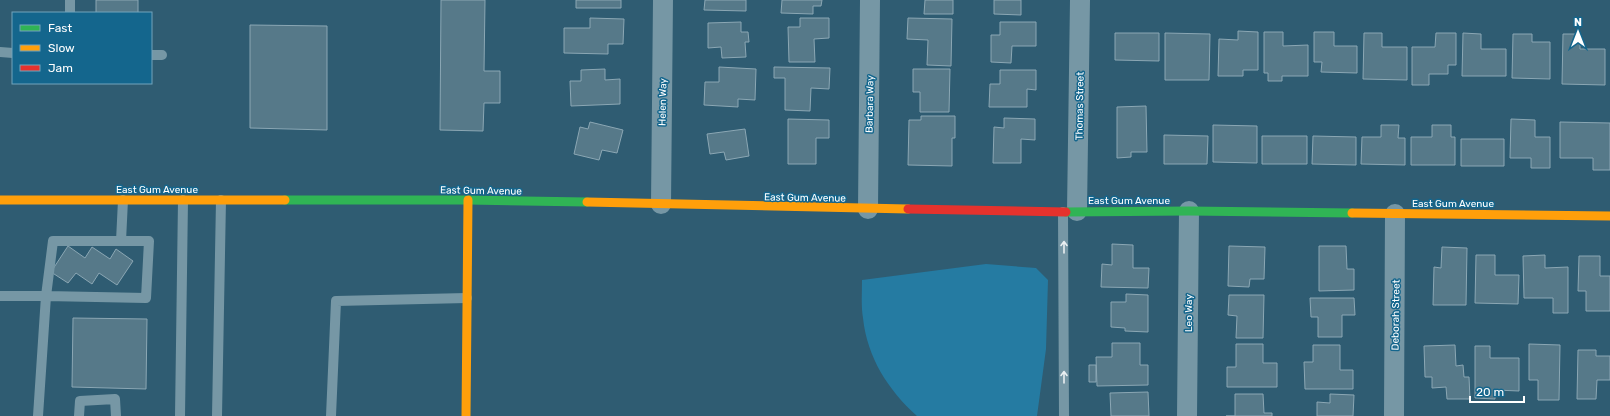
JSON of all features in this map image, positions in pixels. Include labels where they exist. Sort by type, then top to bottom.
[{"type":"street","name":"Helen Way","points":[[661,204],[663,0]]},
{"type":"street","name":"Barbara Way","points":[[868,209],[870,0]]},
{"type":"street","name":"Thomas Street","points":[[1070,212],[1080,0]]},
{"type":"street","name":"East Gum Avenue","points":[[0,200],[468,200],[1070,212],[1189,211],[1610,216]]},
{"type":"street","points":[[466,416],[468,200]]},
{"type":"street","name":"Leo Way","points":[[1187,416],[1189,211]]},
{"type":"street","name":"Deborah Street","points":[[1394,416],[1395,214]]},
{"type":"lane","points":[[70,0],[70,12]]},
{"type":"lane","points":[[0,52],[12,52]]},
{"type":"lane","points":[[152,55],[162,55]]},
{"type":"lane","points":[[121,241],[122,200]]},
{"type":"lane","points":[[180,416],[183,200]]},
{"type":"lane","points":[[217,416],[221,200]]},
{"type":"lane","points":[[1064,416],[1070,212]]},
{"type":"lane","points":[[0,296],[46,296],[146,298],[149,241],[53,241],[46,296],[38,416]]},
{"type":"lane","points":[[330,416],[336,300],[467,298]]},
{"type":"lane","points":[[79,416],[80,401],[116,399],[116,416]]},
{"type":"shaded area","points":[[986,264],[1036,268],[1048,280],[1046,349],[1037,416],[917,416],[888,384],[874,359],[865,332],[862,304],[862,280]]},
{"type":"building","points":[[96,0],[138,0],[138,12],[96,12]]},
{"type":"building","points":[[441,0],[485,0],[484,71],[500,71],[500,103],[484,103],[483,131],[440,130]]},
{"type":"building","points":[[576,0],[621,0],[621,8],[576,8]]},
{"type":"building","points":[[705,0],[746,0],[746,11],[704,10]]},
{"type":"building","points":[[782,0],[822,0],[821,6],[813,6],[813,14],[781,13]]},
{"type":"building","points":[[925,0],[953,0],[953,14],[924,14]]},
{"type":"building","points":[[994,0],[1021,0],[1021,15],[994,14]]},
{"type":"building","points":[[590,18],[624,19],[623,44],[608,44],[608,54],[564,53],[564,28],[590,28]]},
{"type":"building","points":[[800,18],[829,18],[829,38],[814,39],[815,62],[789,62],[788,27],[800,27]]},
{"type":"building","points":[[908,18],[952,19],[951,66],[927,65],[928,40],[907,39]]},
{"type":"building","points":[[741,22],[741,32],[748,32],[749,42],[745,42],[746,57],[722,58],[721,47],[708,48],[708,23]]},
{"type":"building","points":[[1000,22],[1036,22],[1036,46],[1012,46],[1011,63],[991,62],[991,35],[1000,35]]},
{"type":"building","points":[[250,25],[327,26],[327,130],[250,128]]},
{"type":"building","points":[[1238,31],[1258,32],[1258,70],[1243,70],[1243,76],[1218,76],[1219,39],[1238,40]]},
{"type":"building","points":[[1264,32],[1283,32],[1283,46],[1308,45],[1308,76],[1282,76],[1282,81],[1268,81],[1268,73],[1264,73]]},
{"type":"building","points":[[1314,32],[1334,32],[1334,46],[1357,46],[1357,73],[1321,72],[1322,62],[1314,62]]},
{"type":"building","points":[[1115,33],[1159,33],[1159,61],[1115,60]]},
{"type":"building","points":[[1165,33],[1210,34],[1209,80],[1165,80]]},
{"type":"building","points":[[1364,33],[1382,33],[1382,47],[1407,47],[1407,80],[1363,79]]},
{"type":"building","points":[[1436,33],[1456,33],[1456,65],[1448,65],[1448,74],[1429,74],[1429,85],[1412,85],[1412,47],[1435,47]]},
{"type":"building","points":[[1463,33],[1481,34],[1481,49],[1506,49],[1506,76],[1462,76]]},
{"type":"building","points":[[1513,34],[1532,34],[1532,42],[1550,42],[1550,79],[1512,78]]},
{"type":"building","points":[[1563,34],[1580,34],[1580,49],[1605,49],[1605,85],[1562,84]]},
{"type":"building","points":[[719,67],[756,69],[755,100],[738,99],[738,107],[704,105],[705,82],[719,82]]},
{"type":"building","points":[[774,67],[830,68],[829,89],[811,88],[810,111],[785,110],[785,78],[774,78]]},
{"type":"building","points":[[605,69],[605,80],[620,79],[620,104],[571,106],[570,81],[581,81],[581,70]]},
{"type":"building","points":[[913,69],[950,69],[949,112],[920,112],[920,92],[913,92]]},
{"type":"building","points":[[1000,70],[1036,70],[1036,90],[1027,89],[1027,107],[989,107],[990,84],[1000,84]]},
{"type":"building","points":[[1146,106],[1147,152],[1131,152],[1131,157],[1117,158],[1117,107]]},
{"type":"building","points":[[921,116],[955,116],[955,138],[952,138],[952,166],[908,165],[909,120],[921,120]]},
{"type":"building","points":[[1004,118],[1035,119],[1035,140],[1021,139],[1021,163],[993,163],[994,127],[1004,128]]},
{"type":"building","points":[[788,119],[829,120],[829,138],[816,138],[816,164],[788,164]]},
{"type":"building","points":[[1511,119],[1535,120],[1535,137],[1550,137],[1550,168],[1531,168],[1531,158],[1510,158]]},
{"type":"building","points":[[590,122],[623,130],[617,153],[602,150],[599,160],[574,154],[580,127],[588,129]]},
{"type":"building","points":[[1560,122],[1610,123],[1610,170],[1593,170],[1593,158],[1560,158]]},
{"type":"building","points":[[1213,125],[1257,126],[1257,163],[1213,162]]},
{"type":"building","points":[[1381,125],[1399,125],[1398,138],[1405,138],[1405,165],[1361,164],[1362,137],[1381,137]]},
{"type":"building","points":[[1432,125],[1451,125],[1451,137],[1455,137],[1455,165],[1411,165],[1411,137],[1432,137]]},
{"type":"building","points":[[745,129],[749,156],[726,160],[724,152],[710,154],[707,134]]},
{"type":"building","points":[[1164,135],[1208,136],[1207,164],[1164,164]]},
{"type":"building","points":[[1262,136],[1307,136],[1307,164],[1262,164]]},
{"type":"building","points":[[1313,136],[1356,137],[1356,165],[1312,164]]},
{"type":"building","points":[[1461,139],[1504,139],[1504,166],[1461,166]]},
{"type":"building","points":[[1112,244],[1133,245],[1133,268],[1149,268],[1148,288],[1101,287],[1102,264],[1112,265]]},
{"type":"building","points":[[68,246],[85,258],[92,247],[110,259],[116,249],[133,261],[117,285],[99,273],[92,284],[76,273],[68,283],[51,272]]},
{"type":"building","points":[[1229,246],[1265,247],[1264,279],[1250,279],[1249,287],[1228,286]]},
{"type":"building","points":[[1319,246],[1346,246],[1347,269],[1354,269],[1354,290],[1319,291]]},
{"type":"building","points":[[1442,247],[1467,248],[1466,305],[1433,305],[1434,267],[1441,268]]},
{"type":"building","points":[[1476,255],[1495,255],[1495,275],[1519,275],[1518,304],[1475,303]]},
{"type":"building","points":[[1545,255],[1545,268],[1568,267],[1568,313],[1553,313],[1553,298],[1524,298],[1523,256]]},
{"type":"building","points":[[1579,256],[1600,256],[1600,276],[1610,276],[1610,311],[1586,311],[1586,291],[1578,291]]},
{"type":"building","points":[[1126,294],[1148,295],[1148,332],[1125,331],[1125,328],[1111,327],[1111,302],[1126,302]]},
{"type":"building","points":[[1229,295],[1264,295],[1263,338],[1236,338],[1237,316],[1228,315]]},
{"type":"building","points":[[1310,298],[1354,298],[1355,315],[1342,315],[1342,337],[1318,337],[1318,317],[1311,317]]},
{"type":"building","points":[[73,318],[147,319],[146,389],[72,387]]},
{"type":"building","points":[[1112,343],[1140,343],[1140,365],[1148,365],[1148,385],[1097,386],[1096,357],[1112,357]]},
{"type":"building","points":[[1236,344],[1263,344],[1263,363],[1277,363],[1277,387],[1227,387],[1227,367],[1236,367]]},
{"type":"building","points":[[1529,344],[1560,345],[1559,400],[1538,400],[1538,380],[1529,380]]},
{"type":"building","points":[[1313,345],[1340,345],[1340,370],[1353,370],[1353,389],[1305,389],[1304,362],[1313,362]]},
{"type":"building","points":[[1455,345],[1456,366],[1463,365],[1464,377],[1469,377],[1470,399],[1447,399],[1446,387],[1432,388],[1432,377],[1425,377],[1424,346]]},
{"type":"building","points":[[1475,346],[1490,346],[1490,358],[1519,358],[1519,391],[1495,390],[1495,399],[1475,398]]},
{"type":"building","points":[[1578,350],[1596,350],[1596,356],[1610,356],[1610,380],[1597,380],[1596,399],[1577,399]]},
{"type":"building","points":[[1089,365],[1096,365],[1096,382],[1089,382]]},
{"type":"building","points":[[1148,392],[1149,416],[1111,416],[1110,393]]},
{"type":"building","points":[[1235,394],[1263,394],[1264,413],[1272,413],[1272,416],[1235,416]]},
{"type":"building","points":[[1330,394],[1354,395],[1353,416],[1317,416],[1317,402],[1330,403]]},
{"type":"traffic: fast","points":[[285,200],[468,200],[587,202]]},
{"type":"traffic: fast","points":[[1066,212],[1189,211],[1352,213]]},
{"type":"traffic: slow","points":[[0,200],[285,200]]},
{"type":"traffic: slow","points":[[466,416],[468,200]]},
{"type":"traffic: slow","points":[[587,202],[908,209]]},
{"type":"traffic: slow","points":[[1352,213],[1610,216]]},
{"type":"traffic: jam","points":[[908,209],[1066,212]]}]
